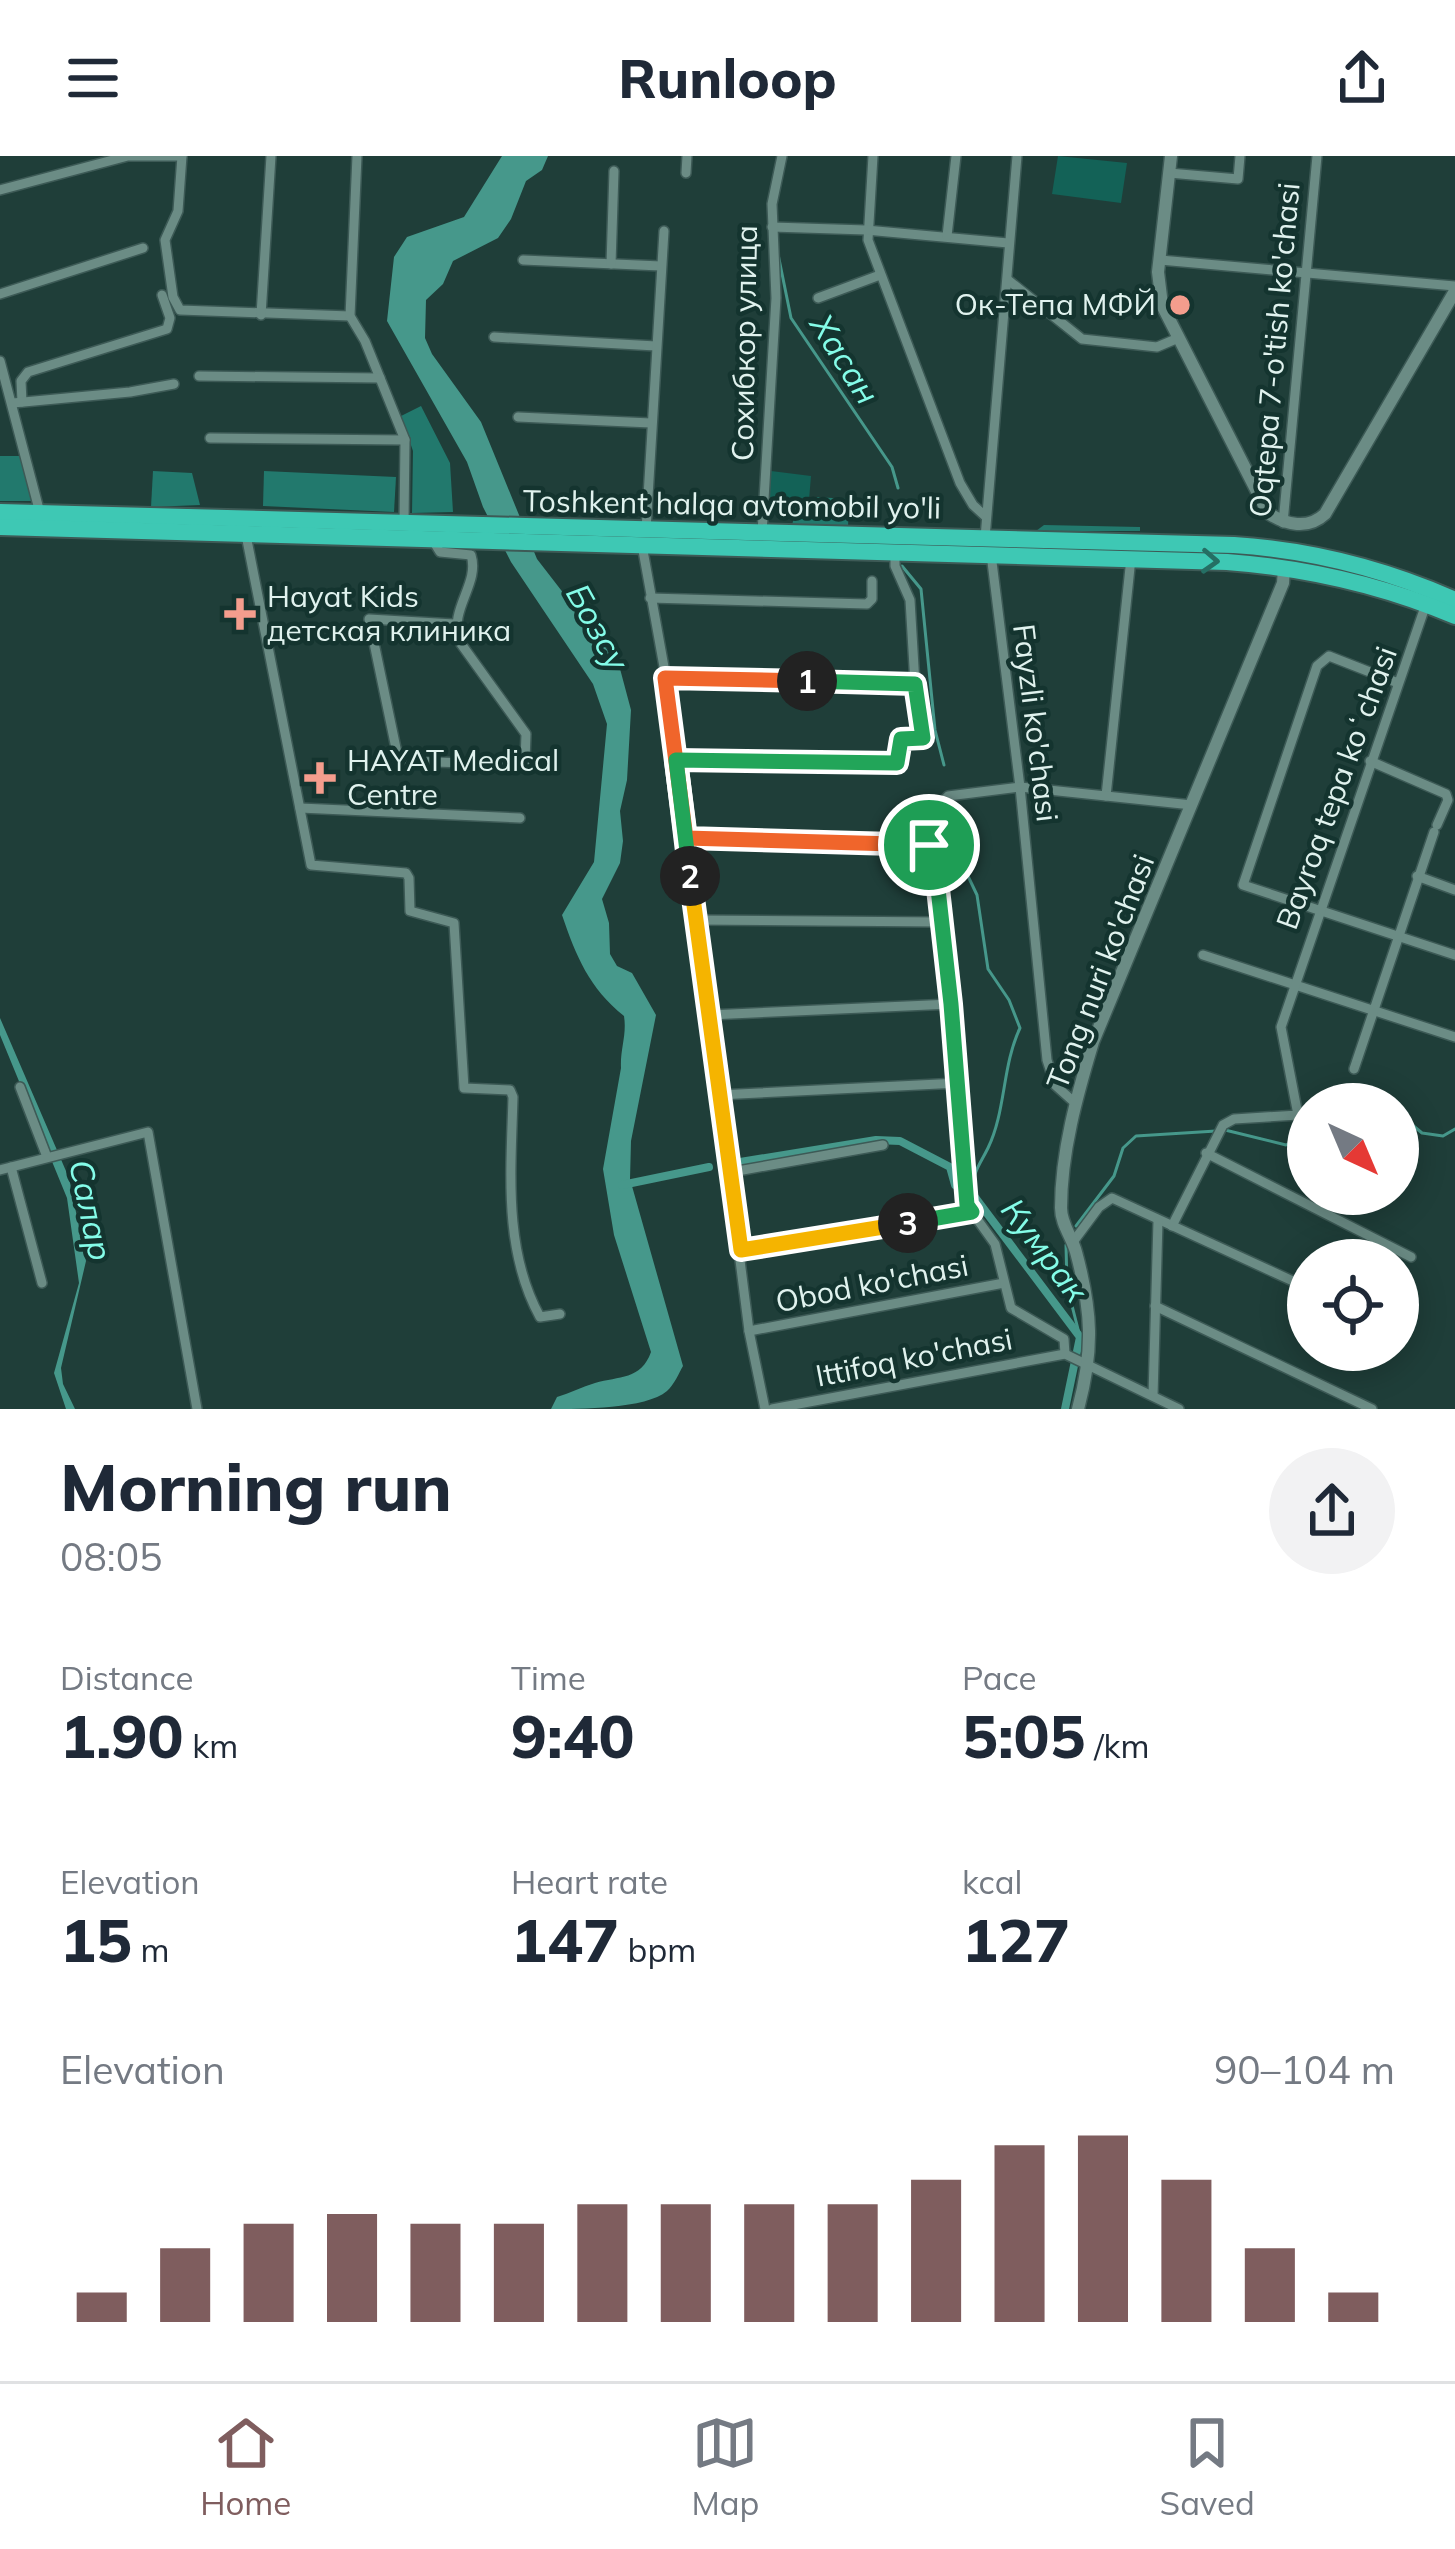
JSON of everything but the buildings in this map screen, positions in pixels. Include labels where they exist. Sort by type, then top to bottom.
[{"type":"highway","name":"Toshkent halqa avtomobil yo'li","points":[[0,512],[432,539],[485,533]]},
{"type":"highway","name":"Toshkent halqa avtomobil yo'li","points":[[0,527],[404,523],[485,533],[1283,558],[1358,566],[1455,600]]},
{"type":"highway","name":"Toshkent halqa avtomobil yo'li","points":[[644,538],[762,533],[786,541],[895,551],[988,546],[1131,558],[1283,558],[1455,616]]},
{"type":"street","points":[[0,190],[128,156],[182,156],[178,211],[165,240],[176,305],[187,312],[350,316]]},
{"type":"street","points":[[261,315],[271,156]]},
{"type":"street","points":[[357,156],[350,316],[405,440],[404,523]]},
{"type":"street","points":[[686,173],[687,156]]},
{"type":"street","name":"Сохибкор улица","points":[[762,533],[776,298],[772,227],[782,156]]},
{"type":"street","points":[[873,156],[866,230],[880,275],[960,483],[986,516]]},
{"type":"street","points":[[947,236],[956,156]]},
{"type":"street","name":"Fayzli ko'chasi","points":[[1017,156],[986,516],[1047,1060],[1055,1085],[1074,1102]]},
{"type":"street","points":[[1160,260],[1455,289],[1325,514],[1313,523],[1283,523],[1268,513],[1176,339],[1161,301],[1160,260],[1171,156]]},
{"type":"street","points":[[1169,173],[1238,179],[1240,156]]},
{"type":"street","name":"Oqtepa 7-o'tish ko'chasi","points":[[1283,558],[1317,156]]},
{"type":"street","points":[[611,264],[614,171]]},
{"type":"street","points":[[772,227],[1008,243]]},
{"type":"street","points":[[664,231],[644,538],[732,1172],[749,1331],[768,1409]]},
{"type":"street","points":[[0,294],[143,248]]},
{"type":"street","points":[[523,260],[661,266]]},
{"type":"street","points":[[818,298],[880,275]]},
{"type":"street","points":[[1008,280],[1082,339],[1157,346],[1176,339]]},
{"type":"street","points":[[40,513],[18,402],[21,381],[28,372],[167,329],[170,318],[162,295]]},
{"type":"street","points":[[494,337],[656,346]]},
{"type":"street","points":[[0,361],[3,378],[18,402]]},
{"type":"street","points":[[199,376],[380,378]]},
{"type":"street","points":[[18,402],[174,384]]},
{"type":"street","points":[[518,417],[651,423]]},
{"type":"street","points":[[210,438],[405,440]]},
{"type":"street","points":[[245,526],[311,865],[406,873],[410,911],[454,922],[464,1088],[510,1090],[513,1097],[511,1189],[517,1248],[536,1312],[544,1319],[560,1314]]},
{"type":"street","points":[[432,539],[440,552],[471,555],[474,567],[454,624],[459,641],[526,734],[521,765],[405,761],[397,753],[369,618],[454,624]]},
{"type":"street","points":[[676,760],[897,763],[901,739],[923,738],[910,600],[895,551]]},
{"type":"street","points":[[1106,796],[1131,558]]},
{"type":"street","name":"Tong nuri ko'chasi","points":[[1078,1409],[1091,1329],[1073,1242],[1060,1209],[1074,1102],[1093,1042],[1283,583],[1283,558]]},
{"type":"street","points":[[650,598],[866,604],[872,599],[872,580]]},
{"type":"street","name":"Bayroq tepa koʻchasi","points":[[1295,1083],[1281,1027],[1426,604]]},
{"type":"street","points":[[1398,683],[1329,656],[1317,666],[1243,885],[1455,955]]},
{"type":"street","points":[[665,678],[915,684]]},
{"type":"street","points":[[1354,1069],[1396,935],[1448,800],[1446,794],[1370,761]]},
{"type":"street","points":[[1178,1409],[1069,1356],[1064,1339],[1011,1308],[994,1244],[967,1205],[951,1004],[929,845],[932,814],[948,796],[1020,787],[1192,805]]},
{"type":"street","points":[[300,808],[520,818]]},
{"type":"street","points":[[686,838],[929,845]]},
{"type":"street","points":[[1417,876],[1455,890]]},
{"type":"street","points":[[695,920],[940,922]]},
{"type":"street","points":[[1203,955],[1455,1037]]},
{"type":"street","points":[[709,1015],[951,1004]]},
{"type":"street","points":[[718,1095],[959,1083]]},
{"type":"street","points":[[20,1088],[53,1156]]},
{"type":"street","points":[[1172,1226],[1223,1125],[1234,1119],[1287,1115]]},
{"type":"street","points":[[42,1283],[5,1169],[148,1132],[196,1409]]},
{"type":"street","points":[[732,1172],[883,1145]]},
{"type":"street","points":[[1207,1153],[1377,1239]]},
{"type":"street","points":[[1073,1242],[1099,1207],[1112,1198],[1287,1278]]},
{"type":"street","points":[[741,1250],[972,1212]]},
{"type":"street","points":[[1153,1396],[1158,1221]]},
{"type":"street","name":"Obod ko'chasi","points":[[749,1331],[1004,1283]]},
{"type":"street","points":[[1155,1306],[1372,1409]]},
{"type":"street","name":"Ittifoq ko'chasi","points":[[768,1409],[1069,1356]]},
{"type":"shaded area","name":"Бозсу","points":[[502,156],[548,156],[542,170],[526,181],[498,238],[453,261],[443,284],[426,300],[425,338],[481,422],[537,559],[619,665],[631,710],[627,780],[620,811],[620,863],[602,899],[610,954],[617,966],[632,973],[656,1015],[631,1141],[630,1179],[683,1366],[670,1388],[657,1397],[612,1407],[551,1409],[557,1397],[635,1372],[651,1352],[614,1235],[603,1169],[621,1068],[624,1016],[585,970],[562,915],[594,862],[607,724],[593,684],[511,562],[467,462],[387,321],[394,257],[407,237],[464,217]]},
{"type":"shaded area","points":[[1058,156],[1127,163],[1121,203],[1052,194]]},
{"type":"shaded area","points":[[421,406],[450,463],[453,512],[412,513],[413,451],[401,416]]},
{"type":"shaded area","points":[[0,456],[22,456],[32,501],[0,501]]},
{"type":"shaded area","points":[[153,471],[192,473],[200,505],[151,507]]},
{"type":"shaded area","points":[[264,471],[396,477],[394,512],[263,506]]},
{"type":"shaded area","points":[[771,471],[811,476],[808,512],[767,514]]},
{"type":"shaded area","points":[[816,497],[849,499],[848,528],[792,525],[795,514],[810,514]]},
{"type":"shaded area","points":[[1044,525],[1140,527],[1140,531],[1036,531]]},
{"type":"shaded area","name":"Салар","points":[[0,1018],[69,1178],[86,1261],[61,1368],[75,1409],[66,1409],[54,1373],[79,1283],[67,1198],[0,1035]]},
{"type":"waterway","name":"Хасан","points":[[778,254],[791,318],[892,467],[898,488]]},
{"type":"waterway","name":"Хасан","points":[[902,566],[921,589],[935,730],[944,765]]},
{"type":"waterway","name":"Хасан","points":[[947,802],[977,895],[988,969],[1009,1000],[1020,1028],[994,1134],[971,1192]]},
{"type":"waterway","points":[[1419,1130],[1443,1136],[1455,1129]]},
{"type":"waterway","points":[[1225,1130],[1287,1144]]},
{"type":"waterway","points":[[1076,1226],[1114,1176],[1123,1148],[1136,1136],[1216,1131]]},
{"type":"waterway","points":[[734,1163],[876,1140],[900,1141],[950,1167],[955,1185]]},
{"type":"waterway","points":[[622,1185],[709,1167]]},
{"type":"waterway","name":"Кумрак","points":[[971,1192],[1080,1337],[1065,1409]]},
{"type":"waterway","points":[[1066,1245],[1067,1286],[1080,1337]]},
{"type":"place","name":"Ок-Тепа МФЙ","points":[[1180,305]]},
{"type":"place","name":"Hayat Kids детская клиника","points":[[240,614]]},
{"type":"place","name":"HAYAT Medical Centre","points":[[320,778]]},
{"type":"route","points":[[929,845],[686,838],[676,760],[665,678],[915,684],[923,738],[901,739],[897,763],[676,760],[718,1095],[741,1250],[972,1212],[967,1205],[951,1004],[929,845]]}]
